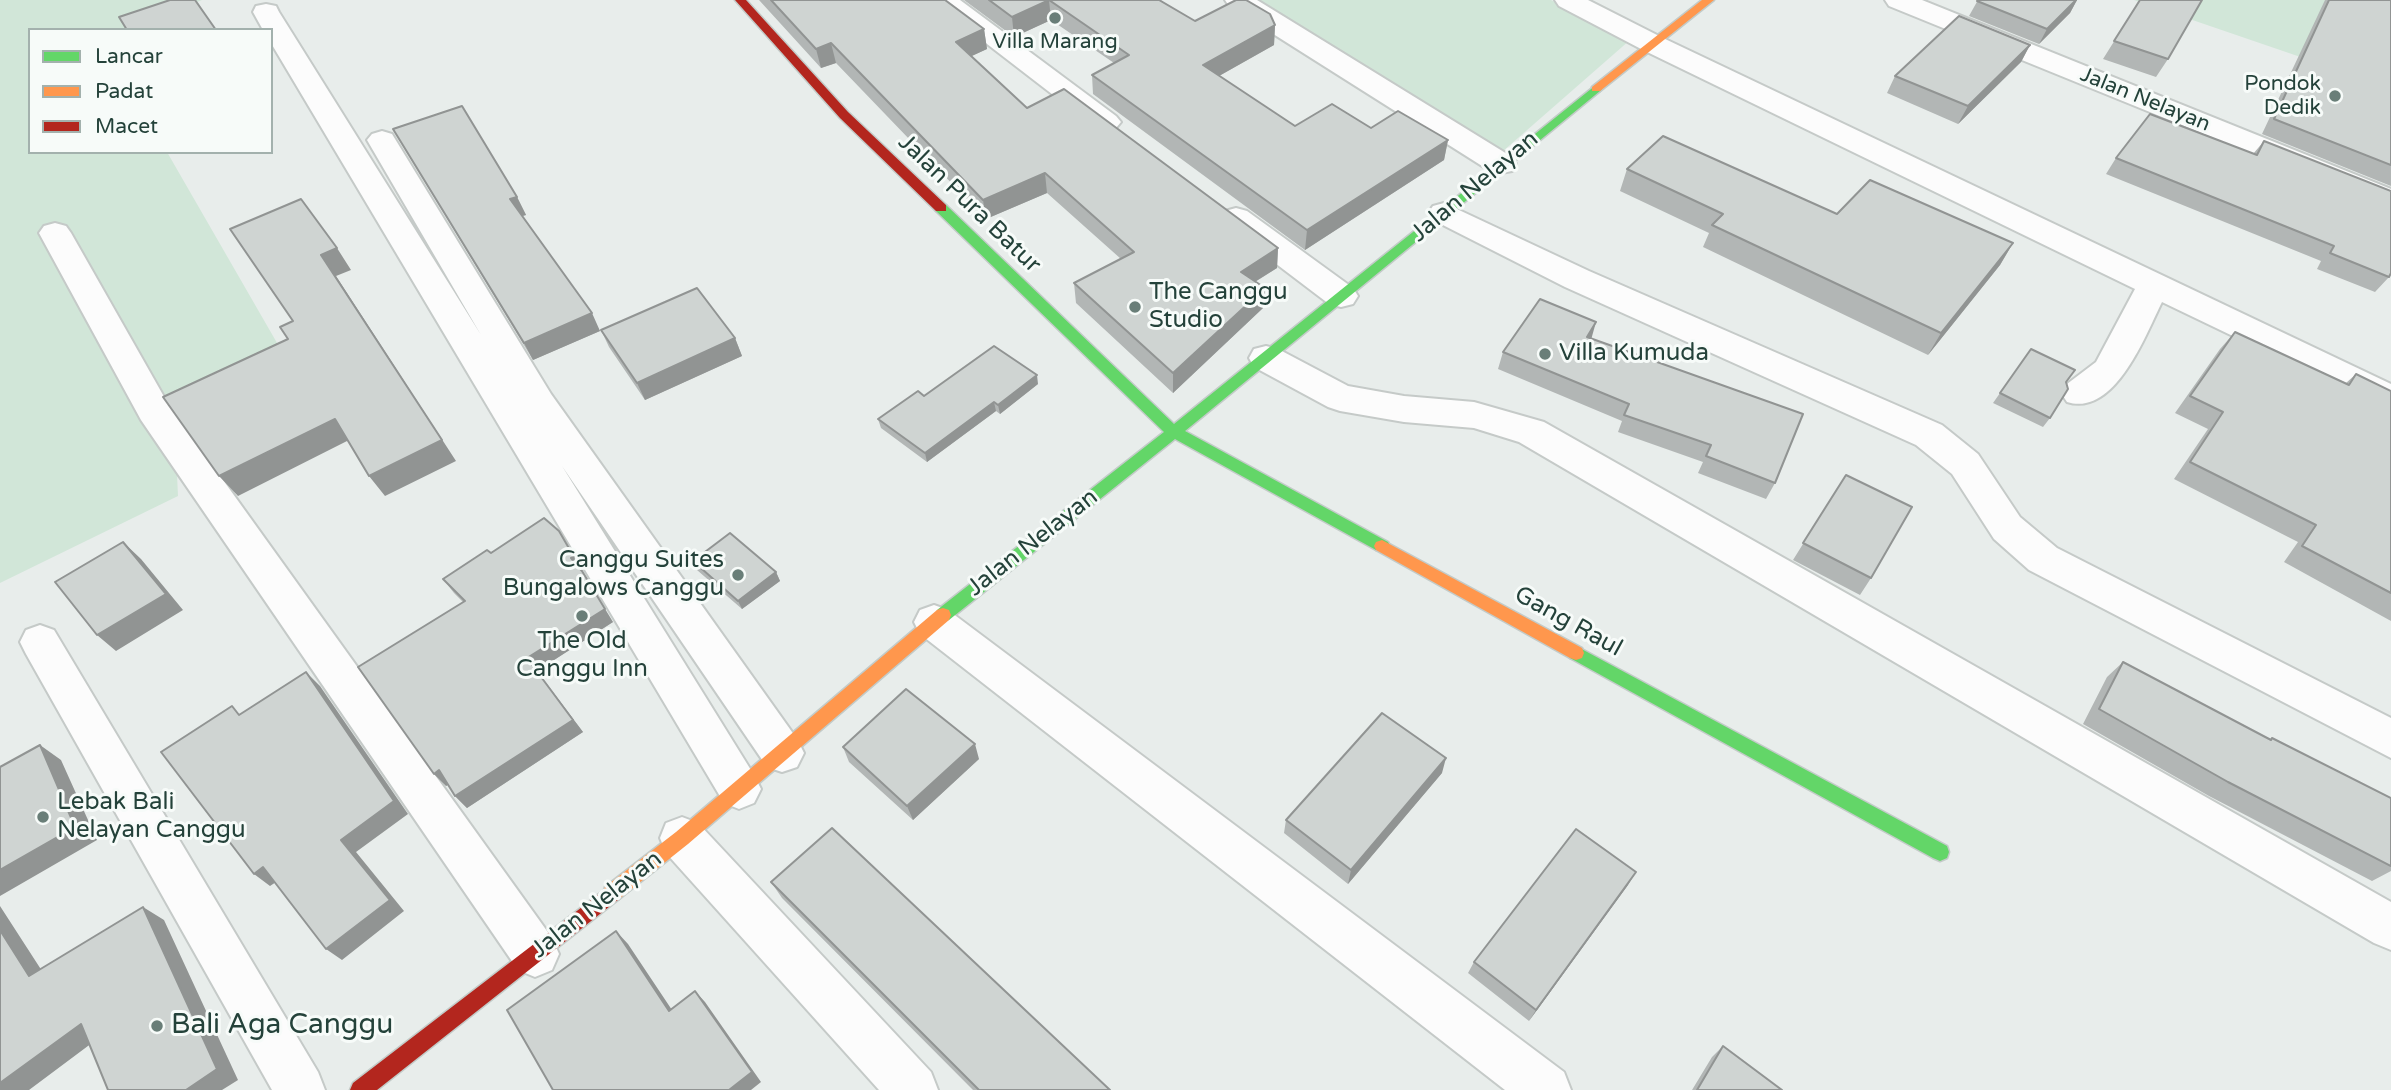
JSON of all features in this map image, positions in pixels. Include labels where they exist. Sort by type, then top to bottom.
[{"type":"street","name":"Jalan Pura Batur","points":[[740,0],[844,115],[1174,432]]},
{"type":"street","points":[[943,0],[1133,142]]},
{"type":"street","points":[[1238,0],[1501,164]]},
{"type":"street","points":[[1568,0],[1653,44],[2391,399]]},
{"type":"street","name":"Jalan Nelayan","points":[[360,1090],[682,838],[934,622],[1266,358],[1444,214],[1501,164],[1709,0]]},
{"type":"street","name":"Jalan Nelayan","points":[[1898,0],[2391,200]]},
{"type":"street","points":[[266,12],[739,789]]},
{"type":"street","points":[[382,140],[538,403],[782,753]]},
{"type":"street","points":[[1210,198],[1341,296]]},
{"type":"street","points":[[1444,214],[1577,279],[1929,435],[1965,464],[2007,528],[2043,559],[2391,739]]},
{"type":"street","points":[[55,233],[155,411],[535,954]]},
{"type":"street","points":[[2079,393],[2108,371],[2154,284]]},
{"type":"street","points":[[1266,358],[1339,398],[1404,409],[1474,415],[1531,432],[2391,927]]},
{"type":"street","name":"Gang Raul","points":[[1174,432],[1940,852]]},
{"type":"street","points":[[934,622],[1546,1090]]},
{"type":"street","points":[[40,642],[300,1090]]},
{"type":"street","points":[[682,838],[913,1090]]},
{"type":"green space","points":[[0,0],[202,0],[130,28],[28,28],[28,154],[168,154],[288,362],[174,411],[178,496],[0,583]]},
{"type":"green space","points":[[1258,0],[1551,0],[1630,40],[1502,152]]},
{"type":"green space","points":[[2134,0],[2329,0],[2391,88]]},
{"type":"building","points":[[170,0],[195,0],[215,28],[126,28],[119,17]]},
{"type":"building","points":[[771,0],[945,0],[984,29],[956,42],[1027,108],[1064,89],[1278,248],[1241,272],[1265,288],[1173,373],[1074,283],[1134,252],[1045,173],[983,200],[831,43],[816,49]]},
{"type":"building","points":[[989,0],[1049,0],[1012,17]]},
{"type":"building","points":[[1049,0],[1159,0],[1195,21],[1236,0],[1246,0],[1270,14],[1275,25],[1203,65],[1295,126],[1332,104],[1371,128],[1398,111],[1448,140],[1307,230],[1092,75],[1129,55]]},
{"type":"building","points":[[1978,0],[2076,0],[2047,29]]},
{"type":"building","points":[[2140,0],[2202,0],[2168,59],[2114,41]]},
{"type":"building","points":[[2329,0],[2391,0],[2391,165],[2274,119]]},
{"type":"building","points":[[1959,16],[2030,45],[1968,106],[1895,76]]},
{"type":"building","points":[[462,106],[517,197],[510,199],[592,313],[524,343],[393,129]]},
{"type":"building","points":[[2150,114],[2257,155],[2264,141],[2391,191],[2389,277],[2330,253],[2334,246],[2116,158]]},
{"type":"building","points":[[1663,136],[1837,214],[1870,180],[2013,243],[1941,333],[1712,225],[1723,214],[1627,169]]},
{"type":"building","points":[[301,199],[337,248],[321,255],[442,440],[369,476],[335,419],[219,476],[163,397],[288,339],[280,327],[293,321],[230,229]]},
{"type":"building","points":[[697,288],[735,338],[637,383],[601,330]]},
{"type":"building","points":[[1540,299],[1596,322],[1587,337],[1803,414],[1775,483],[1706,456],[1711,445],[1624,415],[1629,404],[1503,352]]},
{"type":"building","points":[[2235,332],[2349,385],[2356,374],[2391,391],[2391,593],[2302,546],[2316,525],[2190,462],[2223,412],[2190,396]]},
{"type":"building","points":[[994,346],[1037,375],[998,405],[994,402],[925,453],[878,419],[918,391],[924,396]]},
{"type":"building","points":[[2031,349],[2075,370],[2066,382],[2068,389],[2050,418],[2000,393]]},
{"type":"building","points":[[1846,475],[1912,507],[1871,578],[1803,543]]},
{"type":"building","points":[[544,518],[559,531],[574,557],[571,558],[605,609],[527,658],[573,720],[455,796],[439,770],[434,774],[358,667],[465,601],[443,579],[487,550],[491,553]]},
{"type":"building","name":"Canggu Suites Bungalows Canggu","points":[[730,533],[776,572],[738,601],[693,561]]},
{"type":"building","points":[[123,542],[166,594],[97,635],[55,582]]},
{"type":"building","points":[[2123,662],[2271,740],[2272,738],[2391,798],[2391,866],[2228,782],[2099,709]]},
{"type":"building","points":[[306,672],[394,801],[341,840],[390,900],[326,949],[263,867],[254,874],[161,752],[232,706],[239,715]]},
{"type":"building","points":[[906,689],[975,744],[907,806],[843,747]]},
{"type":"building","points":[[1382,713],[1446,758],[1351,870],[1286,820]]},
{"type":"building","points":[[40,745],[75,827],[0,870],[0,767]]},
{"type":"building","points":[[832,828],[1110,1090],[979,1090],[771,882]]},
{"type":"building","points":[[1576,829],[1636,872],[1536,1010],[1474,962]]},
{"type":"building","points":[[143,907],[217,1069],[186,1090],[108,1090],[81,1024],[0,1083],[0,930],[29,976]]},
{"type":"building","points":[[616,931],[669,1011],[695,991],[752,1072],[729,1090],[553,1090],[507,1010]]},
{"type":"building","points":[[1723,1046],[1782,1090],[1697,1090]]},
{"type":"traffic: fast","points":[[943,615],[1174,432],[1596,89]]},
{"type":"traffic: fast","points":[[941,208],[1174,432],[1382,546]]},
{"type":"traffic: fast","points":[[1576,653],[1940,852]]},
{"type":"traffic: slow","points":[[1596,89],[1709,0]]},
{"type":"traffic: slow","points":[[1382,546],[1576,653]]},
{"type":"traffic: slow","points":[[612,893],[682,838],[943,615]]},
{"type":"traffic: jam","points":[[740,0],[844,115],[941,208]]},
{"type":"traffic: jam","points":[[360,1090],[612,893]]},
{"type":"place","name":"Villa Marang","points":[[1055,18]]},
{"type":"place","name":"Pondok Dedik","points":[[2335,96]]},
{"type":"place","name":"The Canggu Studio","points":[[1135,307]]},
{"type":"place","name":"Villa Kumuda","points":[[1545,354]]},
{"type":"place","name":"Canggu Suites Bungalows Canggu","points":[[738,575]]},
{"type":"place","name":"The Old Canggu Inn","points":[[582,616]]},
{"type":"place","name":"Lebak Bali Nelayan Canggu","points":[[43,817]]},
{"type":"place","name":"Bali Aga Canggu","points":[[157,1026]]}]
